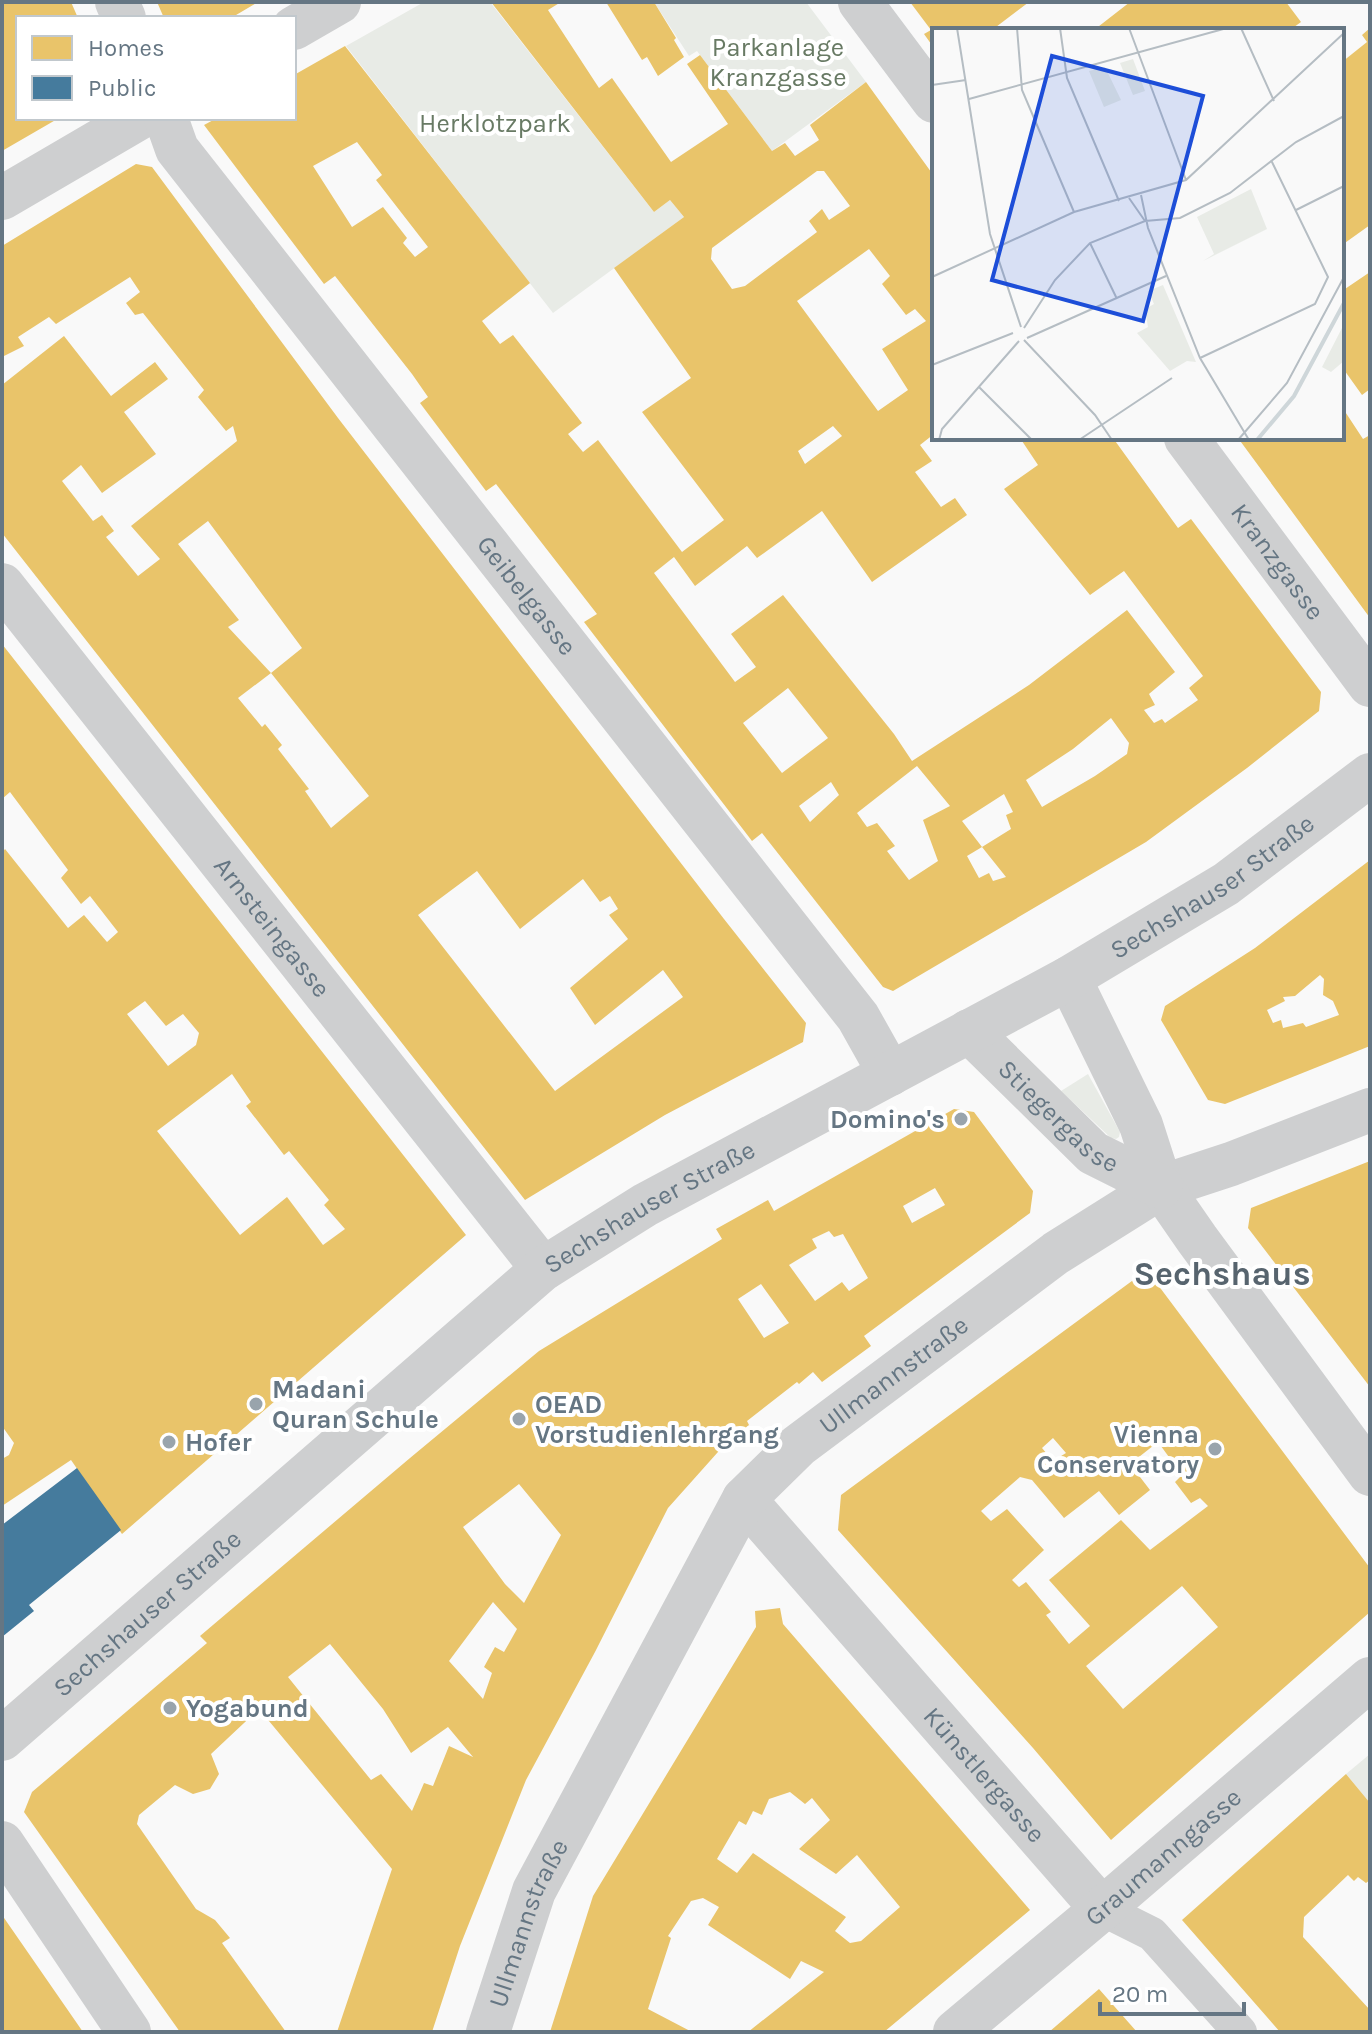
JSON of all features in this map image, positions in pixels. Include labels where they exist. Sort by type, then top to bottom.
[{"type":"street","points":[[296,27],[339,2]]},
{"type":"street","points":[[860,2],[932,98]]},
{"type":"street","points":[[2,198],[136,120]]},
{"type":"street","name":"Geibelgasse","points":[[167,120],[177,149],[858,1017],[890,1074]]},
{"type":"street","name":"Kranzgasse","points":[[1187,440],[1370,685]]},
{"type":"street","name":"Arnsteingasse","points":[[2,585],[543,1269]]},
{"type":"street","name":"Sechshauser Straße","points":[[2,1739],[543,1269],[645,1205],[1069,978],[1226,884],[1370,775]]},
{"type":"street","name":"Stiegergasse","points":[[1069,978],[1141,1125],[1161,1187],[1370,1474]]},
{"type":"street","name":"Stiegergasse","points":[[969,1031],[1093,1153],[1161,1187]]},
{"type":"street","name":"Ullmannstraße","points":[[488,2032],[534,1891],[744,1499],[810,1437],[1056,1253],[1161,1187],[1231,1164],[1370,1110]]},
{"type":"street","name":"Künstlergasse","points":[[744,1499],[1102,1909],[1152,1934],[1240,2032]]},
{"type":"street","name":"Graumanngasse","points":[[955,2032],[1370,1679]]},
{"type":"street","points":[[2,1843],[129,2032]]},
{"type":"green space","name":"Herklotzpark","points":[[424,2],[490,2],[654,212],[670,200],[684,217],[553,313],[346,46]]},
{"type":"green space","name":"Parkanlage Kranzgasse","points":[[654,2],[806,2],[866,82],[772,151],[697,51],[689,56]]},
{"type":"green space","points":[[1088,1074],[1120,1132],[1116,1139],[1111,1138],[1061,1091]]},
{"type":"green space","points":[[1370,1754],[1370,1803],[1346,1774]]},
{"type":"building: Homes","points":[[2,2],[71,2],[77,16],[16,16],[16,120],[56,120],[2,151]]},
{"type":"building: Homes","points":[[157,2],[258,2],[234,16],[163,16]]},
{"type":"building: Homes","points":[[491,2],[561,2],[548,10],[599,88],[612,78],[671,162],[728,124],[687,64],[700,55],[772,151],[785,143],[795,156],[819,140],[810,125],[866,82],[932,173],[932,436],[920,445],[932,461],[915,472],[941,507],[955,498],[967,515],[872,582],[822,511],[757,558],[747,546],[695,586],[674,557],[654,573],[735,682],[756,667],[731,634],[783,595],[912,761],[1029,685],[1127,610],[1175,672],[1149,694],[1155,705],[1144,710],[1154,723],[1162,719],[1165,723],[1198,700],[1189,688],[1203,676],[1124,571],[1090,595],[1004,489],[1038,465],[1021,440],[1114,440],[1178,528],[1191,519],[1321,692],[1319,711],[1146,842],[893,991],[883,987],[762,833],[752,841],[584,622],[597,614],[496,484],[486,491],[420,403],[428,397],[412,374],[335,276],[324,284],[204,125],[213,120],[296,120],[296,74],[345,46],[530,283],[482,321],[500,344],[513,335],[582,423],[568,434],[583,452],[598,440],[682,552],[724,520],[642,412],[691,378],[614,268],[684,217],[670,200],[654,212]],"holes":[[[357,142],[382,175],[376,180],[428,247],[415,257],[403,243],[407,238],[383,207],[352,227],[313,166]],[[817,171],[824,171],[850,206],[829,220],[822,209],[809,221],[817,232],[745,286],[732,289],[711,259],[712,248]],[[869,249],[890,276],[882,284],[906,315],[915,309],[926,321],[882,349],[908,390],[878,411],[797,301]],[[833,426],[842,436],[805,464],[798,451]],[[788,688],[828,738],[782,773],[743,723]],[[1111,718],[1129,743],[1127,754],[1042,807],[1026,780],[1073,749]],[[917,766],[950,806],[923,820],[938,861],[909,880],[887,851],[895,846],[877,823],[867,827],[857,813]],[[831,782],[839,795],[810,822],[799,806]],[[1004,794],[1013,812],[1006,815],[1011,829],[982,847],[962,821]],[[982,847],[1006,877],[993,881],[989,873],[979,878],[967,856]]]},
{"type":"building: Homes","points":[[606,2],[654,2],[684,57],[658,76],[647,57],[642,60]]},
{"type":"building: Homes","points":[[910,2],[1029,2],[995,28],[932,28],[932,45],[924,34],[931,30]]},
{"type":"building: Homes","points":[[1130,2],[1286,2],[1301,22],[1293,28],[1097,28]]},
{"type":"building: Homes","points":[[1370,28],[1370,225],[1344,244],[1344,60],[1367,42],[1362,35]]},
{"type":"building: Homes","points":[[136,164],[152,167],[338,418],[806,1023],[803,1042],[665,1115],[525,1200],[2,533],[2,385],[64,336],[111,396],[155,362],[168,379],[124,412],[156,454],[102,493],[81,465],[62,481],[93,521],[102,515],[114,531],[106,537],[138,576],[160,559],[131,526],[237,441],[233,426],[226,431],[198,397],[204,390],[143,313],[135,315],[126,303],[140,292],[130,277],[56,324],[49,317],[18,337],[24,346],[2,357],[2,246]],"holes":[[[208,521],[302,648],[271,673],[228,627],[239,620],[178,544]],[[271,673],[369,796],[331,828],[305,791],[309,789],[278,749],[282,745],[238,698]],[[477,871],[520,929],[583,879],[600,902],[610,896],[618,909],[609,915],[628,939],[570,988],[595,1025],[663,970],[683,997],[555,1091],[418,915]]]},
{"type":"building: Homes","points":[[1370,272],[1370,389],[1362,395],[1344,370],[1344,290]]},
{"type":"building: Homes","points":[[1344,410],[1363,439],[1370,435],[1370,618],[1239,440],[1344,440]]},
{"type":"building: Homes","points":[[2,644],[466,1235],[122,1534],[71,1460],[2,1506],[2,1459],[9,1455],[14,1443],[2,1426],[2,853],[5,849],[68,928],[84,915],[107,942],[118,932],[90,896],[81,904],[61,878],[68,870],[10,792],[2,799]],"holes":[[[145,1001],[166,1026],[183,1014],[199,1033],[196,1045],[168,1066],[127,1014]],[[232,1074],[251,1102],[246,1106],[284,1155],[289,1151],[329,1200],[324,1205],[345,1229],[323,1245],[287,1197],[240,1235],[157,1131]]]},
{"type":"building: Homes","points":[[1370,860],[1370,1046],[1225,1104],[1208,1100],[1161,1020],[1165,1006],[1255,948]],"holes":[[[1320,975],[1324,979],[1323,995],[1333,1001],[1339,1015],[1306,1027],[1303,1023],[1283,1028],[1281,1020],[1273,1023],[1267,1010],[1285,1001],[1283,997],[1295,996]]]},
{"type":"building: Homes","points":[[954,1109],[974,1112],[1033,1191],[1030,1213],[864,1336],[871,1346],[822,1382],[813,1372],[747,1421],[749,1425],[726,1443],[668,1508],[526,1780],[460,1946],[432,2032],[337,2032],[392,1869],[259,1709],[211,1754],[219,1774],[210,1789],[193,1794],[175,1785],[139,1815],[137,1824],[196,1909],[215,1920],[230,1938],[222,1943],[286,2032],[180,2032],[24,1812],[32,1792],[207,1643],[200,1636],[539,1351],[722,1239],[716,1229],[768,1200],[774,1211]],"holes":[[[935,1188],[945,1205],[912,1223],[903,1206]],[[829,1231],[834,1237],[843,1234],[868,1278],[849,1291],[842,1282],[815,1301],[789,1265],[817,1248],[812,1239]],[[761,1284],[789,1323],[764,1338],[738,1299]],[[519,1484],[561,1535],[524,1603],[505,1584],[463,1527]],[[493,1602],[517,1629],[504,1652],[495,1647],[484,1667],[492,1673],[483,1699],[449,1661]],[[330,1644],[383,1709],[411,1753],[448,1727],[473,1757],[449,1746],[433,1786],[424,1783],[412,1811],[381,1774],[371,1780],[288,1677]]]},
{"type":"building: Homes","points":[[1370,1161],[1370,1387],[1248,1228],[1251,1208]]},
{"type":"building: Homes","points":[[1136,1278],[1155,1281],[1370,1568],[1370,1612],[1111,1840],[838,1530],[841,1495]],"holes":[[[1053,1438],[1066,1453],[1053,1461],[1042,1448]],[[1158,1442],[1182,1475],[1175,1482],[1191,1503],[1200,1498],[1208,1506],[1150,1550],[1121,1520],[1049,1580],[1090,1626],[1069,1644],[1046,1615],[1051,1612],[1026,1582],[1019,1587],[1012,1580],[1044,1550],[1007,1509],[991,1521],[981,1511],[1020,1477],[1032,1480],[1064,1518],[1099,1491],[1119,1515],[1150,1490],[1130,1464]],[[1182,1586],[1218,1627],[1123,1709],[1086,1666]]]},
{"type":"building: Homes","points":[[780,1608],[783,1624],[1030,1910],[884,2032],[748,2032],[824,1972],[801,1961],[790,1979],[708,1925],[719,1907],[703,1898],[691,1901],[668,1936],[671,1938],[648,2009],[692,2032],[550,2032],[593,1896],[756,1627],[755,1611]],"holes":[[[790,1792],[805,1804],[812,1798],[830,1820],[799,1849],[836,1874],[857,1855],[900,1907],[861,1941],[850,1943],[835,1931],[846,1917],[753,1853],[737,1873],[717,1859],[739,1821],[746,1825],[753,1811],[762,1815],[769,1799]]]},
{"type":"building: Homes","points":[[1346,1774],[1370,1803],[1370,1880],[1366,1883],[1358,1877],[1354,1881],[1348,1875],[1304,1917],[1303,1937],[1370,2010],[1370,2032],[1280,2032],[1182,1920]]},
{"type":"building: Homes","points":[[2,1915],[83,2032],[2,2032]]},
{"type":"building: Homes","points":[[1099,1989],[1137,2032],[1049,2032]]},
{"type":"building: Public","points":[[77,1468],[121,1530],[29,1605],[34,1611],[2,1637],[2,1525]]},
{"type":"place","name":"Domino's","points":[[961,1119]]},
{"type":"place","name":"Madani Quran Schule","points":[[256,1404]]},
{"type":"place","name":"OEAD Vorstudienlehrgang","points":[[519,1419]]},
{"type":"place","name":"Hofer","points":[[169,1442]]},
{"type":"place","name":"Vienna Conservatory","points":[[1215,1449]]},
{"type":"place","name":"Yogabund","points":[[170,1708]]},
{"type":"district","name":"Sechshaus","points":[[1222,1273]]}]
